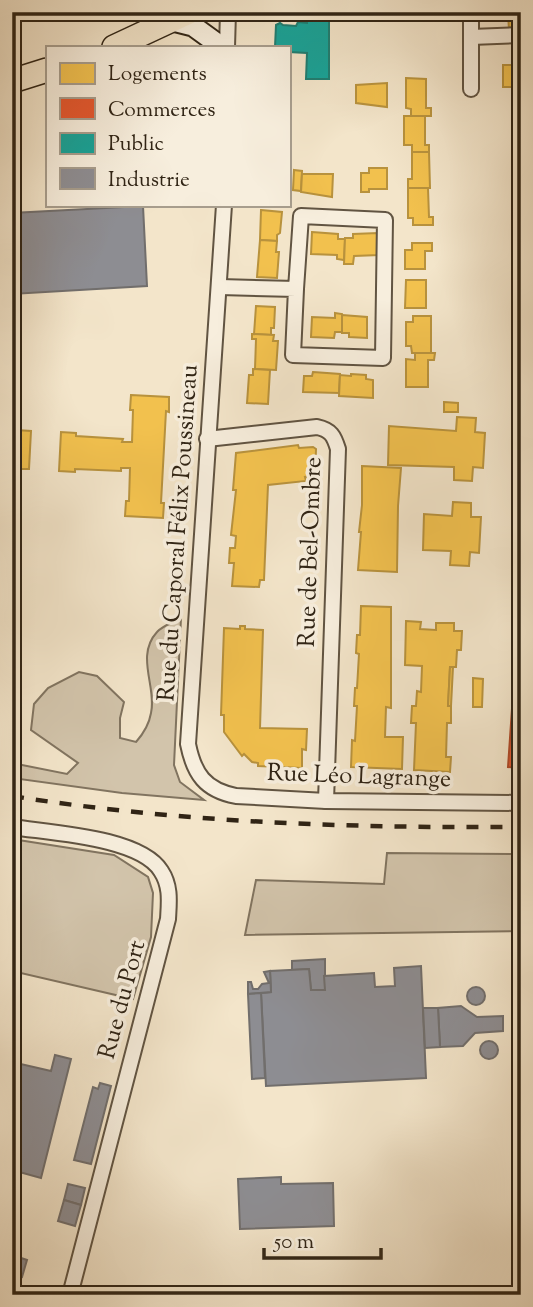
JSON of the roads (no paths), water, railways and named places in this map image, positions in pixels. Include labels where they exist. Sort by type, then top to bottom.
[{"type":"main road","points":[[116,46],[181,17]]},
{"type":"main road","points":[[12,81],[46,70]]},
{"type":"street","points":[[224,46],[228,12]]},
{"type":"street","points":[[471,12],[471,89]]},
{"type":"street","points":[[181,17],[223,46]]},
{"type":"street","points":[[471,37],[521,35]]},
{"type":"street","name":"Rue du Caporal Félix Poussineau","points":[[202,779],[192,763],[188,744],[224,206]]},
{"type":"street","points":[[301,216],[385,220],[383,358],[293,355],[296,289],[301,216]]},
{"type":"street","points":[[220,287],[296,289]]},
{"type":"street","name":"Rue de Bel-Ombre","points":[[207,439],[317,427],[326,429],[333,435],[338,449],[326,801]]},
{"type":"street","name":"Rue Léo Lagrange","points":[[202,779],[222,793],[236,796],[326,801],[521,803]]},
{"type":"street","name":"Rue du Port","points":[[12,827],[118,843],[160,869],[169,889],[168,919],[69,1295]]},
{"type":"railway","points":[[12,796],[139,812],[266,822],[521,827]]}]
